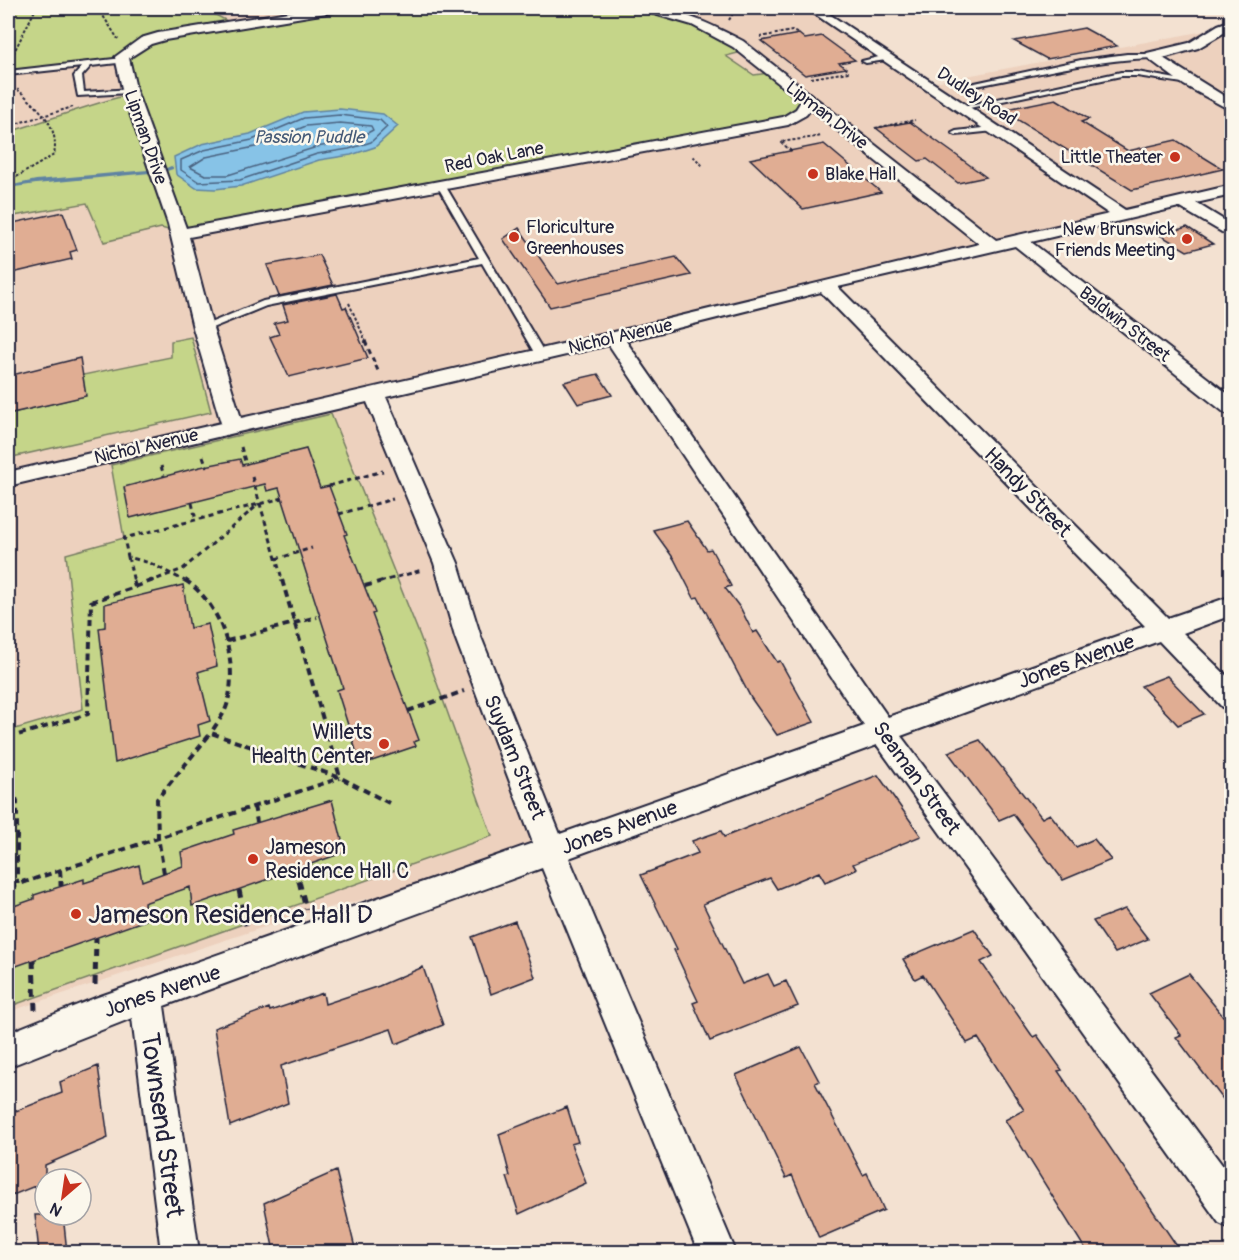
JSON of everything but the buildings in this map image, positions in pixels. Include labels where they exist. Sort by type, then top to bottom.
[{"type":"street","points":[[123,59],[146,41],[163,36],[327,8]]},
{"type":"street","name":"Lipman Drive","points":[[648,8],[697,22],[718,31],[747,51],[993,246]]},
{"type":"street","name":"Dudley Road","points":[[812,8],[1122,215]]},
{"type":"street","points":[[1152,56],[1197,45],[1219,27],[1232,24]]},
{"type":"street","points":[[1152,56],[1189,82],[1232,107]]},
{"type":"street","name":"Lipman Drive","points":[[123,59],[129,92],[179,234],[203,328],[233,426]]},
{"type":"street","points":[[788,121],[801,112],[809,101]]},
{"type":"street","name":"Red Oak Lane","points":[[179,234],[788,121],[847,130]]},
{"type":"street","name":"Nichol Avenue","points":[[8,478],[614,338],[825,285],[1232,190]]},
{"type":"street","points":[[1182,202],[1232,233]]},
{"type":"street","name":"Baldwin Street","points":[[1018,240],[1232,408]]},
{"type":"street","name":"Handy Street","points":[[825,285],[1232,699]]},
{"type":"street","name":"Seaman Street","points":[[614,338],[882,731],[1232,1210]]},
{"type":"street","name":"Suydam Street","points":[[380,391],[404,465],[446,563],[468,637],[541,821],[551,852],[717,1252]]},
{"type":"street","name":"Jones Avenue","points":[[8,1050],[95,1015],[1232,605]]},
{"type":"street","name":"Townsend Street","points":[[146,998],[180,1252]]},
{"type":"lane","points":[[965,86],[1078,62],[1123,56],[1152,56]]},
{"type":"lane","points":[[866,61],[884,58]]},
{"type":"lane","points":[[8,73],[123,59]]},
{"type":"lane","points":[[89,64],[78,76],[81,94],[129,92]]},
{"type":"lane","points":[[960,108],[1121,74],[1137,74],[1189,82]]},
{"type":"lane","points":[[956,133],[991,129]]},
{"type":"lane","points":[[442,187],[540,354]]},
{"type":"lane","points":[[203,328],[263,304],[485,260]]},
{"type":"path","points":[[8,64],[36,8]]},
{"type":"path","points":[[98,8],[118,36],[123,59]]},
{"type":"path","points":[[8,182],[54,155],[57,133],[15,86]]},
{"type":"path","points":[[8,126],[63,111],[80,103],[81,94]]},
{"type":"path","points":[[791,151],[781,142],[847,130]]},
{"type":"path","points":[[342,288],[380,391]]},
{"type":"path","points":[[241,447],[246,465]]},
{"type":"path","points":[[203,456],[207,467]]},
{"type":"path","points":[[329,486],[404,465]]},
{"type":"path","points":[[161,466],[164,476]]},
{"type":"path","points":[[252,477],[341,778]]},
{"type":"path","points":[[339,514],[416,492]]},
{"type":"path","points":[[135,587],[124,538],[283,498]]},
{"type":"path","points":[[192,503],[196,520]]},
{"type":"path","points":[[8,738],[88,714],[91,602],[183,569],[260,504]]},
{"type":"path","points":[[276,558],[312,548]]},
{"type":"path","points":[[128,556],[148,560],[174,573],[204,595],[220,619],[231,658],[226,709],[211,733],[158,799],[158,837],[164,873]]},
{"type":"path","points":[[365,586],[446,563]]},
{"type":"path","points":[[227,641],[317,617]]},
{"type":"path","points":[[408,711],[486,684]]},
{"type":"path","points":[[328,734],[349,728]]},
{"type":"path","points":[[211,733],[341,778],[389,803]]},
{"type":"path","points":[[8,777],[17,801],[17,884]]},
{"type":"path","points":[[8,887],[341,778]]},
{"type":"path","points":[[254,806],[257,822]]},
{"type":"path","points":[[296,869],[313,936]]},
{"type":"path","points":[[60,870],[61,886]]},
{"type":"path","points":[[239,890],[252,960]]},
{"type":"path","points":[[95,1015],[96,938]]},
{"type":"path","points":[[33,960],[36,1038]]},
{"type":"shaded area","points":[[8,8],[872,8],[825,17],[924,84],[1231,26],[1231,190],[374,393],[551,852],[509,866],[310,912],[8,1012]]},
{"type":"green space","points":[[8,8],[206,8],[204,9],[231,23],[332,8],[633,8],[697,25],[742,52],[726,56],[754,75],[769,73],[809,101],[788,121],[176,232],[161,228],[104,242],[87,203],[8,217],[8,132],[124,96],[134,111],[122,59],[8,70]]},
{"type":"green space","points":[[191,337],[211,412],[8,458],[8,414],[85,396],[83,375],[171,357],[171,341]]},
{"type":"green space","points":[[331,414],[420,636],[492,836],[8,1007],[8,731],[83,709],[66,554],[124,538],[111,465]]},
{"type":"water","name":"Passion Puddle","points":[[340,109],[383,114],[398,126],[375,147],[351,155],[319,160],[241,186],[215,189],[196,188],[176,174],[174,157],[202,144],[250,134],[303,112]]},
{"type":"waterway","points":[[167,169],[171,168]]},
{"type":"waterway","points":[[8,187],[36,182],[148,172]]},
{"type":"place","name":"Little Theater","points":[[1175,157]]},
{"type":"place","name":"Blake Hall","points":[[813,174]]},
{"type":"place","name":"Floriculture Greenhouses","points":[[514,237]]},
{"type":"place","name":"New Brunswick Friends Meeting","points":[[1187,239]]},
{"type":"place","name":"Willets Health Center","points":[[384,744]]},
{"type":"place","name":"Jameson Residence Hall C","points":[[253,859]]},
{"type":"place","name":"Jameson Residence Hall D","points":[[76,914]]}]
